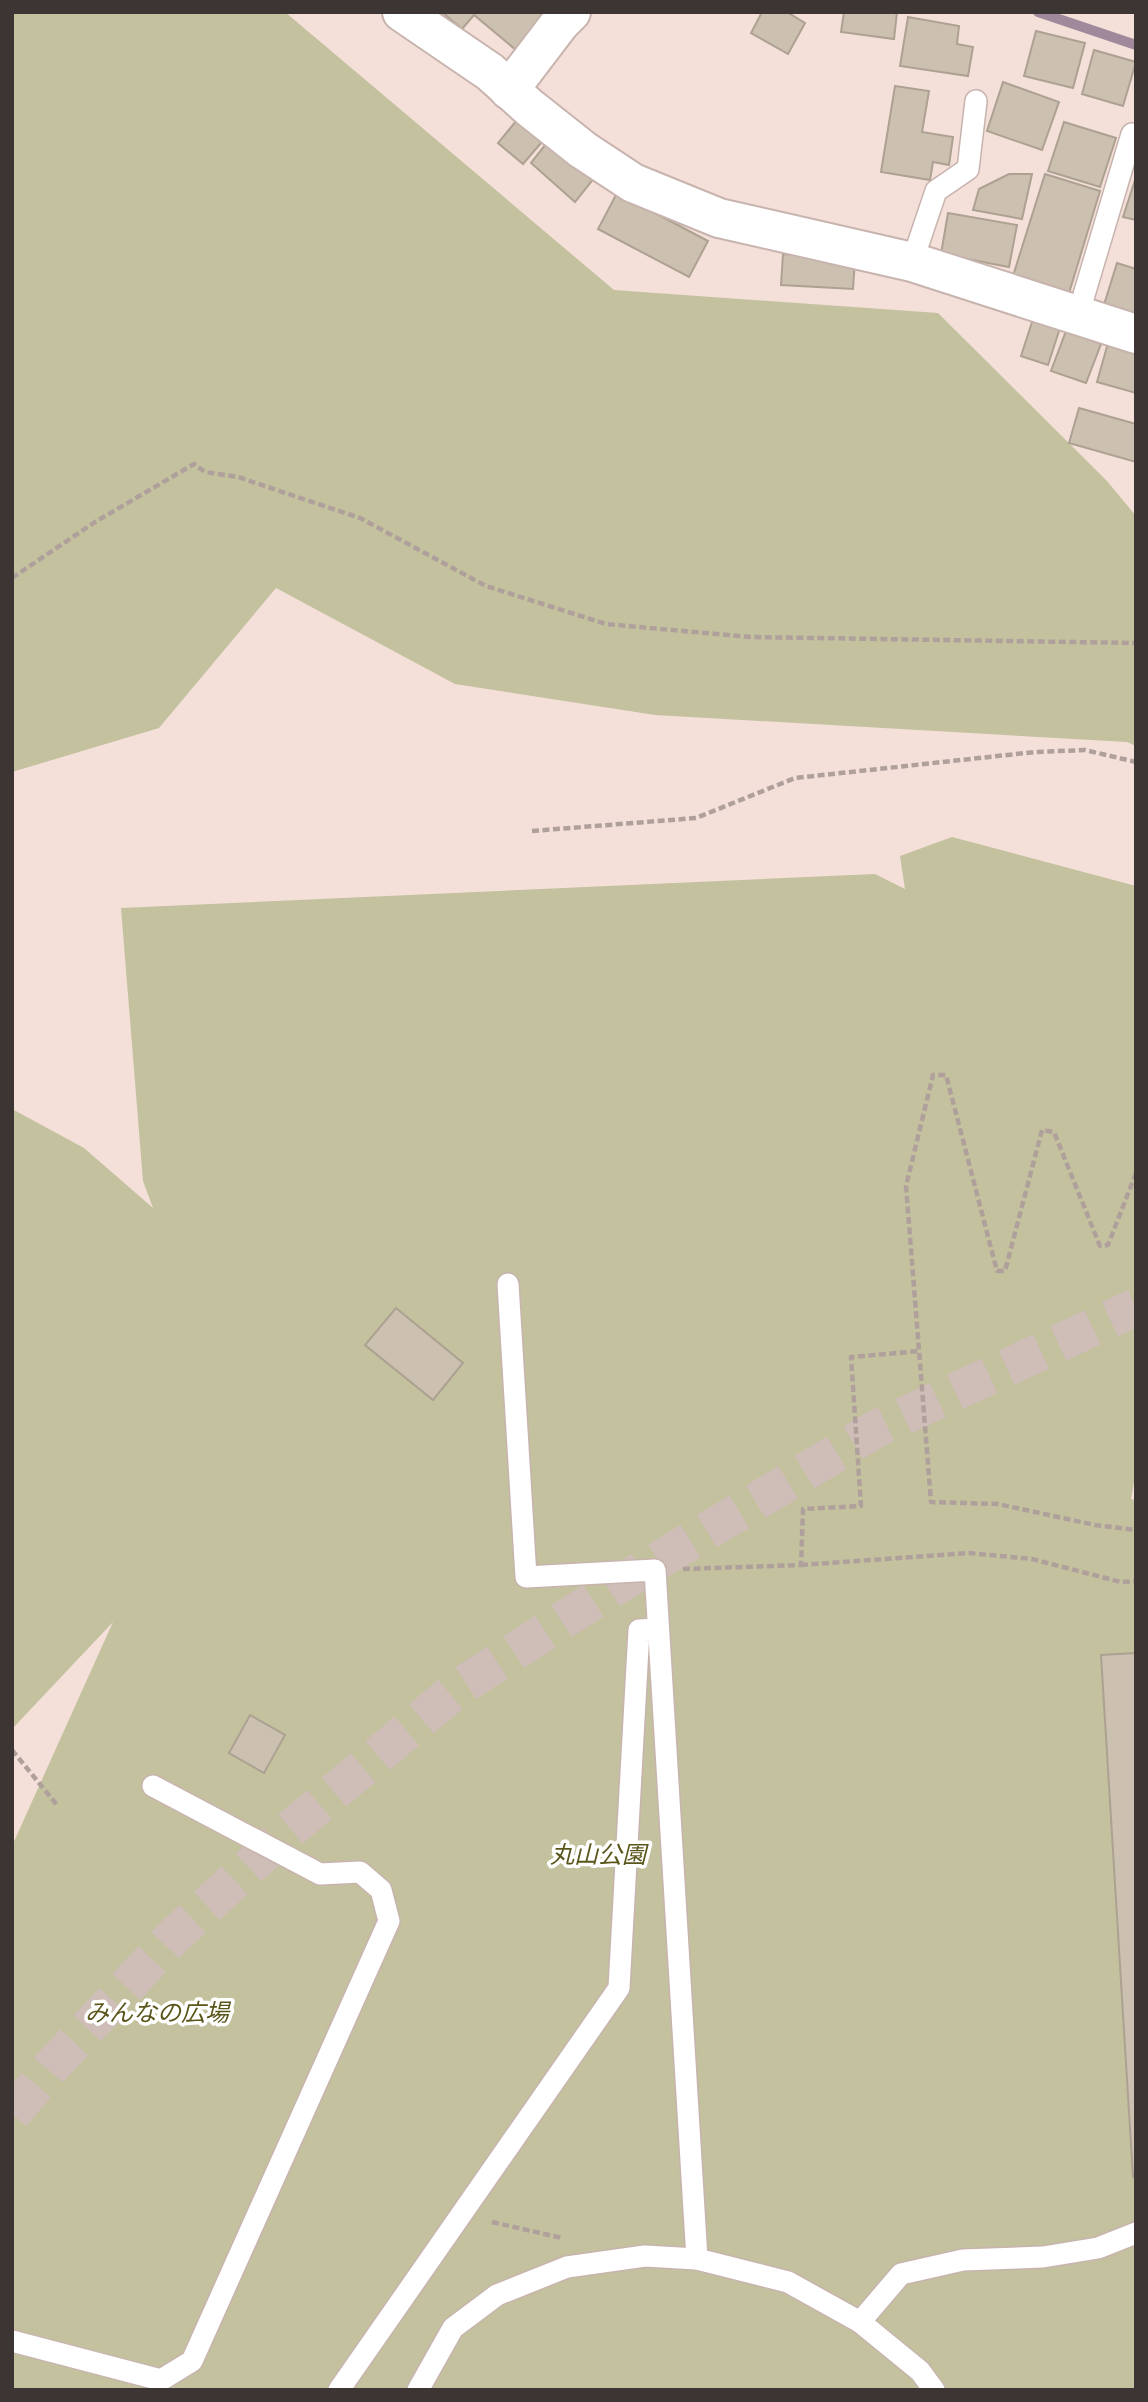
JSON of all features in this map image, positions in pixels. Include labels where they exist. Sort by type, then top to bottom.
[{"type":"street","points":[[402,12],[489,72],[583,150],[633,183],[719,218],[912,262],[1136,334]]},
{"type":"street","points":[[509,90],[571,12]]},
{"type":"lane","points":[[912,262],[936,191],[968,169],[976,101]]},
{"type":"lane","points":[[1078,315],[1132,134]]},
{"type":"lane","points":[[508,1284],[526,1577],[655,1570],[697,2259]]},
{"type":"lane","points":[[339,2390],[619,1987],[639,1630],[658,1629]]},
{"type":"lane","points":[[12,2342],[161,2380],[192,2361],[389,1921],[381,1890],[360,1872],[320,1874],[153,1786]]},
{"type":"lane","points":[[860,2322],[901,2274],[963,2260],[1043,2257],[1098,2248],[1136,2233]]},
{"type":"lane","points":[[418,2390],[453,2328],[498,2295],[566,2267],[645,2256],[697,2259],[788,2282],[860,2322],[920,2371],[934,2390]]},
{"type":"path","points":[[12,578],[95,522],[194,464],[205,472],[238,477],[360,518],[486,586],[606,624],[750,637],[1136,643]]},
{"type":"path","points":[[532,831],[696,818],[795,778],[1035,752],[1085,750],[1136,762]]},
{"type":"path","points":[[1136,1173],[1108,1245],[1100,1246],[1054,1132],[1042,1130],[1005,1271],[997,1271],[946,1075],[933,1075],[906,1186],[931,1502],[998,1504],[1095,1525],[1136,1530]]},
{"type":"path","points":[[801,1565],[803,1509],[861,1506],[852,1357],[920,1351]]},
{"type":"path","points":[[655,1570],[801,1565],[969,1553],[1032,1559],[1121,1582],[1136,1581]]},
{"type":"path","points":[[12,1750],[57,1805]]},
{"type":"path","points":[[461,2216],[566,2239]]},
{"type":"green space","points":[[12,12],[285,12],[614,290],[938,313],[1107,481],[1136,516],[1136,746],[1127,742],[655,715],[455,684],[276,588],[159,728],[12,772]]},
{"type":"green space","name":"丸山公園","points":[[952,837],[1136,886],[1136,1482],[1131,1499],[1136,1500],[1136,2390],[12,2390],[12,1846],[113,1622],[12,1729],[12,1109],[84,1148],[153,1208],[143,1181],[121,908],[875,874],[905,889],[900,856]]},
{"type":"building","points":[[442,12],[548,12],[516,50],[474,15],[462,29]]},
{"type":"building","points":[[762,12],[787,12],[805,23],[788,54],[751,33]]},
{"type":"building","points":[[844,12],[897,12],[894,39],[841,32]]},
{"type":"building","points":[[908,17],[959,26],[957,44],[973,47],[968,76],[900,66]]},
{"type":"building","points":[[1036,31],[1085,43],[1073,88],[1024,76]]},
{"type":"building","points":[[1094,50],[1136,62],[1123,106],[1082,94]]},
{"type":"building","points":[[1003,82],[1059,102],[1042,150],[987,131]]},
{"type":"building","points":[[895,86],[929,91],[922,132],[953,137],[949,165],[933,162],[930,180],[881,172]]},
{"type":"building","points":[[521,115],[546,137],[523,164],[498,143]]},
{"type":"building","points":[[1064,122],[1116,138],[1100,187],[1048,171]]},
{"type":"building","points":[[550,139],[594,178],[575,202],[531,163]]},
{"type":"building","points":[[1009,174],[1032,174],[1022,219],[973,210],[979,189]]},
{"type":"building","points":[[1045,174],[1100,191],[1069,293],[1013,276]]},
{"type":"building","points":[[1136,180],[1136,220],[1123,217]]},
{"type":"building","points":[[617,193],[708,241],[689,277],[598,229]]},
{"type":"building","points":[[948,213],[1017,225],[1009,267],[941,254]]},
{"type":"building","points":[[783,254],[855,259],[853,289],[781,285]]},
{"type":"building","points":[[1117,263],[1136,269],[1136,318],[1103,308]]},
{"type":"building","points":[[1033,319],[1060,328],[1048,365],[1021,356]]},
{"type":"building","points":[[1066,331],[1101,344],[1086,383],[1051,371]]},
{"type":"building","points":[[1108,343],[1136,351],[1136,393],[1097,382]]},
{"type":"building","points":[[1079,408],[1136,424],[1136,462],[1069,443]]},
{"type":"building","points":[[396,1308],[463,1363],[433,1400],[365,1345]]},
{"type":"building","points":[[1136,1653],[1136,2176],[1133,2177],[1101,1655]]},
{"type":"building","points":[[250,1715],[285,1735],[264,1773],[229,1753]]},
{"type":"waterway","points":[[1038,12],[1136,45]]},
{"type":"tunnel","points":[[12,2114],[51,2067],[173,1937],[288,1831],[458,1688],[613,1588],[876,1429],[1136,1307]]},
{"type":"park label","name":"みんなの広場","points":[[157,2011]]}]
